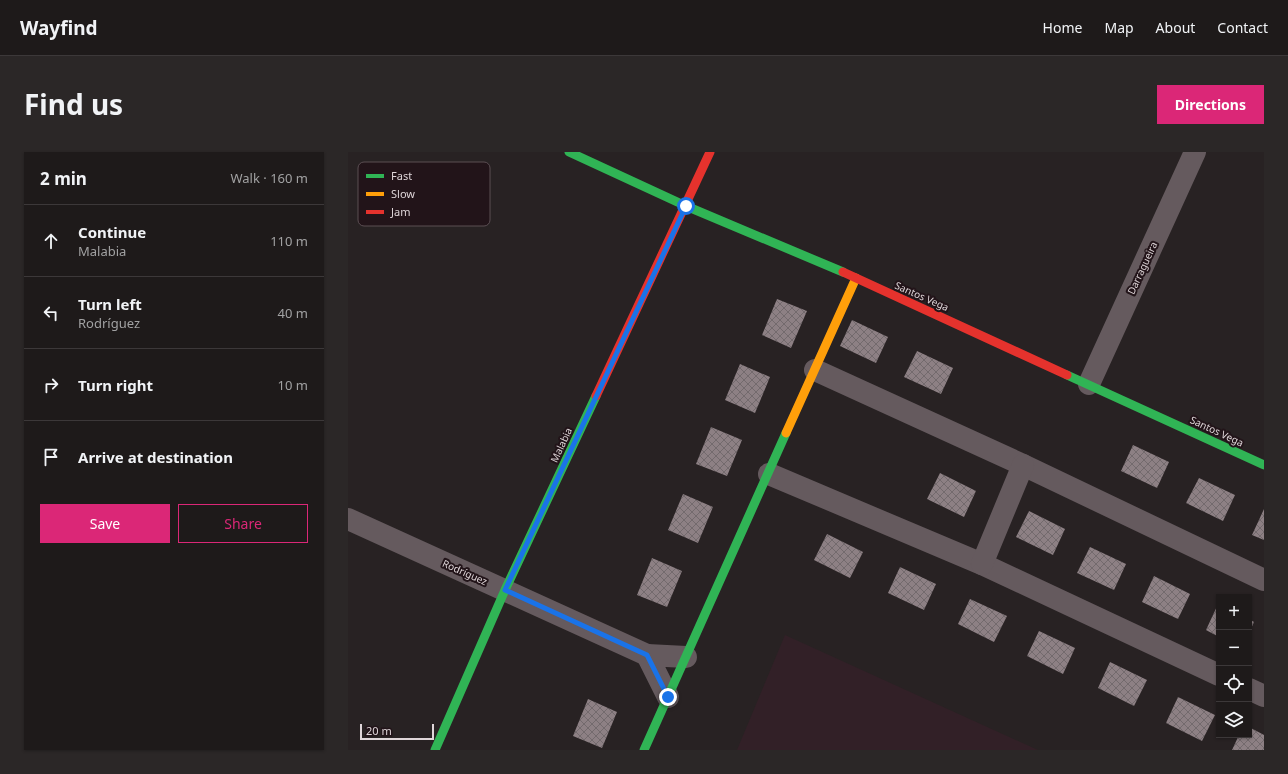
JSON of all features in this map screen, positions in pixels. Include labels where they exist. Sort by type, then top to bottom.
[{"type":"street","name":"Santos Vega","points":[[569,152],[686,206],[856,278],[1264,465]]},
{"type":"street","name":"Malabia","points":[[435,750],[505,590],[710,152]]},
{"type":"street","name":"Darragueira","points":[[1089,384],[1194,152]]},
{"type":"street","points":[[644,750],[856,278]]},
{"type":"street","points":[[814,370],[1022,465],[1264,580]]},
{"type":"street","points":[[982,564],[1022,465]]},
{"type":"street","points":[[769,474],[982,564],[1216,674]]},
{"type":"street","name":"Rodríguez","points":[[348,519],[647,655]]},
{"type":"street","points":[[668,697],[647,655],[686,657]]},
{"type":"street","points":[[1252,690],[1264,696]]},
{"type":"shaded area","points":[[785,635],[1038,750],[737,750]]},
{"type":"building","points":[[777,299],[807,311],[791,348],[762,335]]},
{"type":"building","points":[[852,320],[888,337],[876,363],[840,346]]},
{"type":"building","points":[[917,351],[953,368],[941,394],[904,377]]},
{"type":"building","points":[[740,364],[770,377],[755,413],[725,400]]},
{"type":"building","points":[[711,427],[742,440],[727,476],[696,464]]},
{"type":"building","points":[[1133,445],[1169,462],[1157,488],[1121,471]]},
{"type":"building","points":[[940,473],[976,491],[964,517],[927,499]]},
{"type":"building","points":[[1199,478],[1235,495],[1223,521],[1186,503]]},
{"type":"building","points":[[683,494],[713,507],[698,543],[668,530]]},
{"type":"building","points":[[1264,509],[1264,540],[1252,535]]},
{"type":"building","points":[[1029,511],[1065,529],[1053,555],[1016,537]]},
{"type":"building","points":[[827,534],[863,552],[850,578],[814,560]]},
{"type":"building","points":[[1090,547],[1126,564],[1114,590],[1077,573]]},
{"type":"building","points":[[652,558],[682,571],[667,607],[637,595]]},
{"type":"building","points":[[900,567],[936,584],[924,610],[888,593]]},
{"type":"building","points":[[1154,576],[1190,594],[1178,619],[1142,602]]},
{"type":"building","points":[[970,599],[1007,616],[994,642],[958,624]]},
{"type":"building","points":[[1216,608],[1216,635],[1206,630]]},
{"type":"building","points":[[1039,631],[1075,648],[1063,674],[1027,656]]},
{"type":"building","points":[[1110,662],[1147,680],[1134,706],[1098,688]]},
{"type":"building","points":[[1178,697],[1215,715],[1202,741],[1166,723]]},
{"type":"building","points":[[588,699],[617,712],[602,748],[573,736]]},
{"type":"building","points":[[1252,729],[1264,735],[1264,750],[1232,750],[1238,738],[1252,738]]},
{"type":"traffic: fast","points":[[569,152],[686,206],[843,272]]},
{"type":"traffic: fast","points":[[1067,375],[1264,465]]},
{"type":"traffic: fast","points":[[435,750],[505,590],[596,396]]},
{"type":"traffic: fast","points":[[644,750],[786,433]]},
{"type":"traffic: slow","points":[[786,433],[856,278]]},
{"type":"traffic: jam","points":[[596,396],[710,152]]},
{"type":"traffic: jam","points":[[843,272],[1067,375]]},
{"type":"route","points":[[668,697],[647,655],[505,590],[686,206]]}]
